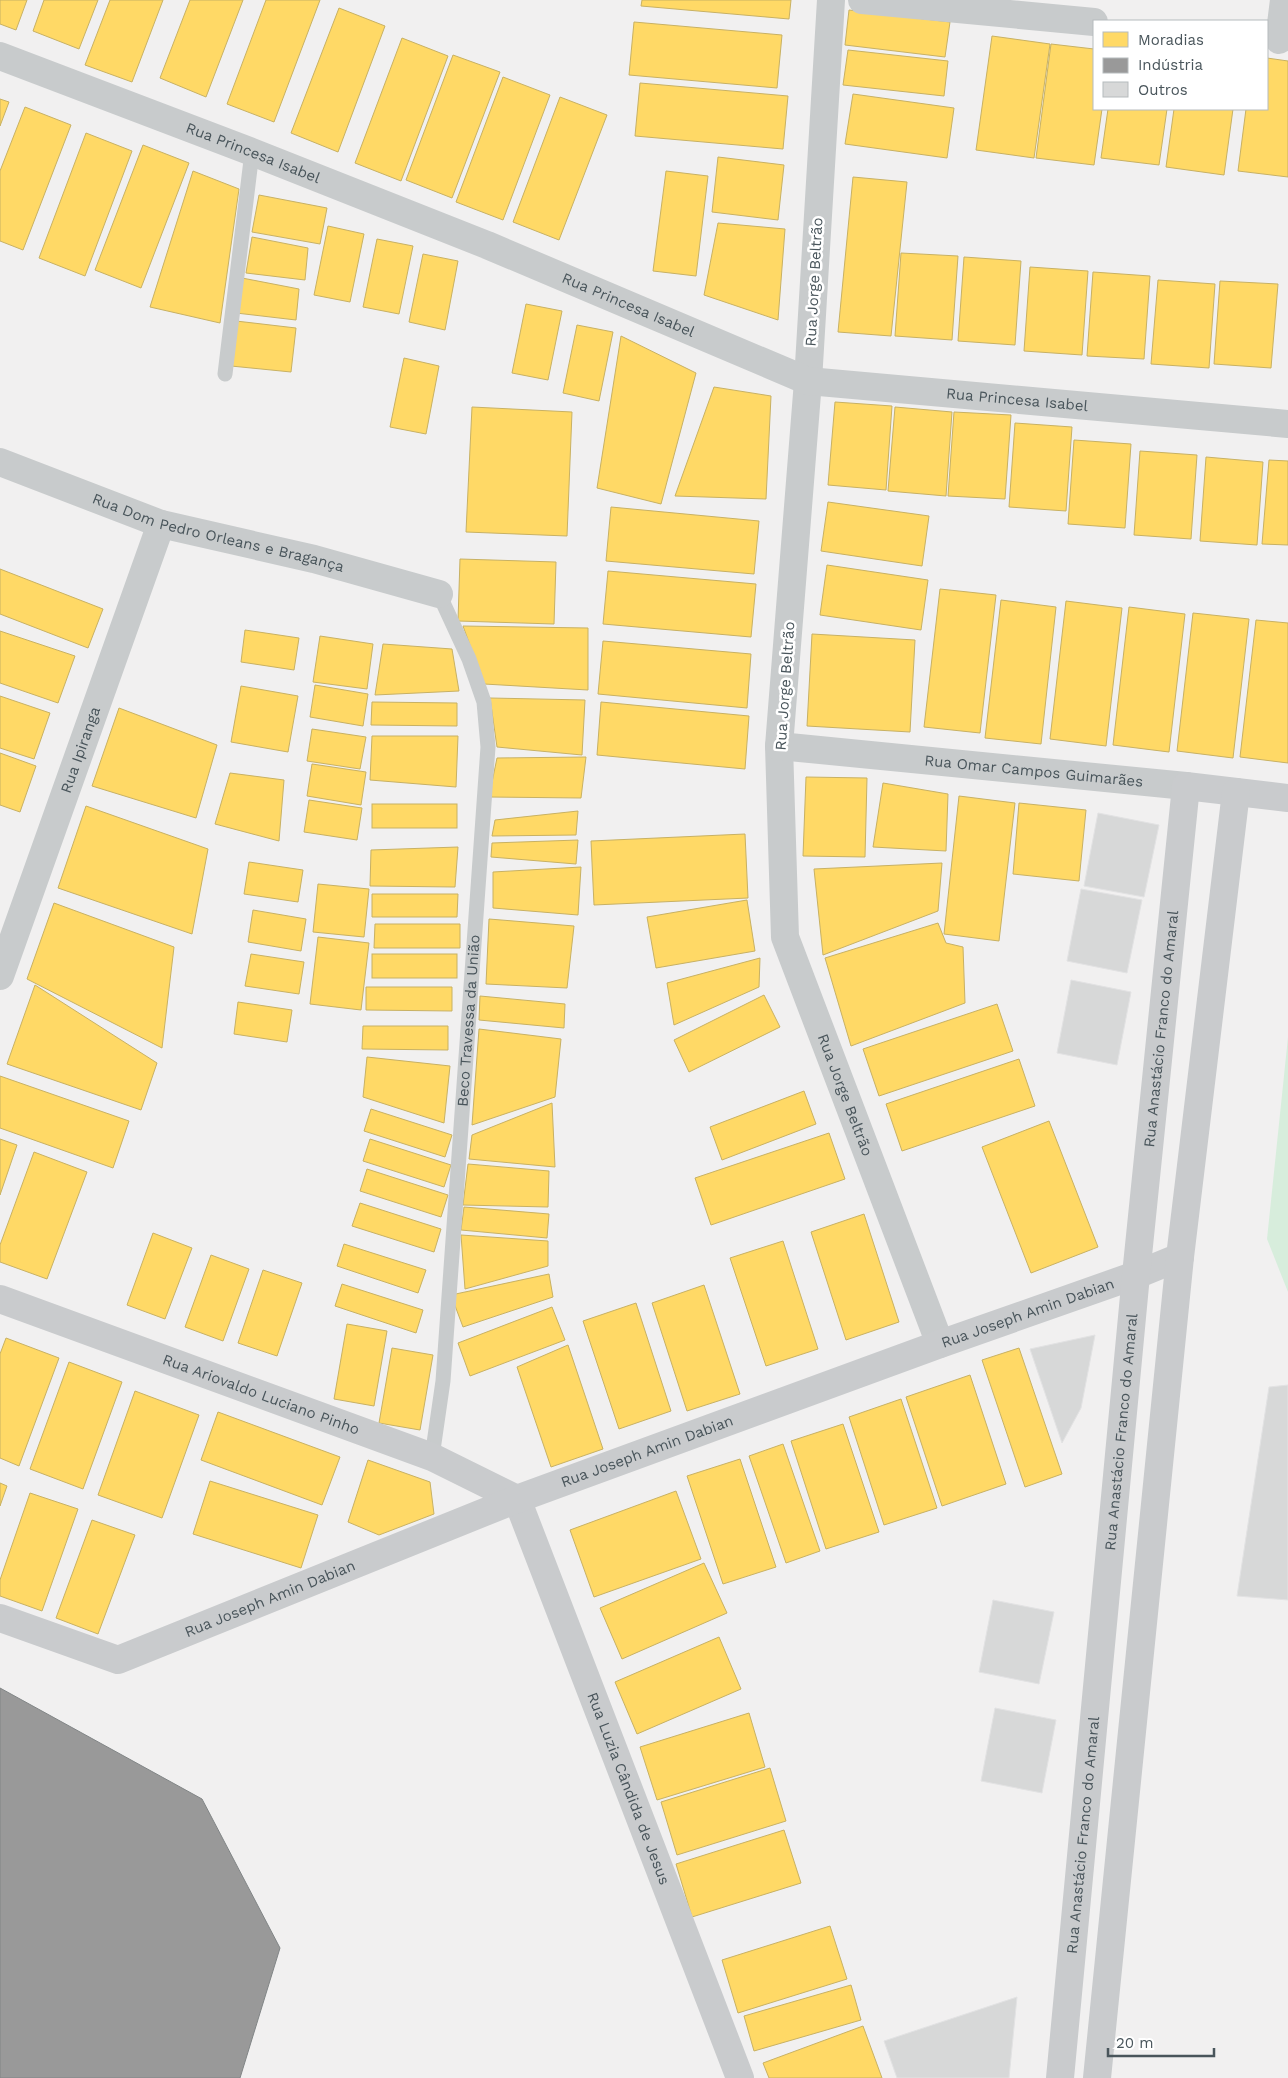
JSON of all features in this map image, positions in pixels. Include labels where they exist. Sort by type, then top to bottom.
[{"type":"street","name":"Rua Jorge Beltrão","points":[[831,0],[808,381],[779,746],[785,937],[940,1344]]},
{"type":"street","points":[[862,0],[1093,22]]},
{"type":"street","points":[[1278,40],[1284,0]]},
{"type":"street","name":"Rua Princesa Isabel","points":[[0,56],[252,152],[487,245],[808,381],[1288,424]]},
{"type":"street","name":"Rua Dom Pedro Orleans e Bragança","points":[[0,462],[161,524],[314,559],[439,594]]},
{"type":"street","name":"Rua Ipiranga","points":[[0,976],[161,524]]},
{"type":"street","name":"Rua Omar Campos Guimarães","points":[[779,746],[1186,786],[1288,798]]},
{"type":"street","name":"Rua Anastácio Franco do Amaral","points":[[1060,2078],[1136,1275],[1186,786]]},
{"type":"street","points":[[1097,2078],[1180,1258],[1236,792]]},
{"type":"street","name":"Rua Joseph Amin Dabian","points":[[0,1618],[118,1660],[517,1500],[940,1344],[1180,1258]]},
{"type":"street","name":"Rua Ariovaldo Luciano Pinho","points":[[0,1299],[432,1457],[517,1500]]},
{"type":"street","name":"Rua Luzia Cândida de Jesus","points":[[517,1500],[740,2078]]},
{"type":"lane","points":[[225,374],[252,152]]},
{"type":"lane","name":"Beco Travessa da União","points":[[432,1457],[443,1381],[488,747],[484,702],[469,659],[439,594]]},
{"type":"green space","points":[[1288,1037],[1288,1292],[1267,1239]]},
{"type":"building: Moradias","points":[[0,0],[27,0],[16,30],[0,24]]},
{"type":"building: Moradias","points":[[44,0],[98,0],[79,49],[33,31]]},
{"type":"building: Moradias","points":[[110,0],[163,0],[132,82],[85,65]]},
{"type":"building: Moradias","points":[[190,0],[243,0],[206,97],[160,78]]},
{"type":"building: Moradias","points":[[266,0],[320,0],[274,122],[227,104]]},
{"type":"building: Moradias","points":[[642,0],[791,0],[789,19],[641,6]]},
{"type":"building: Moradias","points":[[339,8],[385,26],[338,152],[291,133]]},
{"type":"building: Moradias","points":[[849,10],[950,22],[945,57],[845,45]]},
{"type":"building: Moradias","points":[[634,22],[782,35],[777,88],[629,75]]},
{"type":"building: Moradias","points":[[992,36],[1050,44],[1034,158],[976,150]]},
{"type":"building: Moradias","points":[[402,38],[448,56],[401,181],[355,163]]},
{"type":"building: Moradias","points":[[1051,44],[1093,49],[1093,110],[1102,110],[1094,165],[1036,158]]},
{"type":"building: Moradias","points":[[848,50],[948,61],[944,96],[843,85]]},
{"type":"building: Moradias","points":[[453,55],[500,72],[452,198],[406,180]]},
{"type":"building: Moradias","points":[[1268,58],[1288,61],[1288,177],[1238,171],[1246,110],[1268,110]]},
{"type":"building: Moradias","points":[[503,77],[550,95],[503,220],[456,202]]},
{"type":"building: Moradias","points":[[640,83],[788,96],[783,149],[635,136]]},
{"type":"building: Moradias","points":[[853,94],[954,108],[947,158],[845,144]]},
{"type":"building: Moradias","points":[[560,97],[607,115],[559,240],[513,222]]},
{"type":"building: Moradias","points":[[0,99],[9,102],[0,126]]},
{"type":"building: Moradias","points":[[25,107],[71,125],[23,250],[0,241],[0,171]]},
{"type":"building: Moradias","points":[[1108,110],[1167,110],[1159,165],[1101,158]]},
{"type":"building: Moradias","points":[[1174,110],[1233,110],[1224,175],[1166,167]]},
{"type":"building: Moradias","points":[[86,133],[132,151],[85,276],[39,258]]},
{"type":"building: Moradias","points":[[143,145],[189,163],[141,288],[95,270]]},
{"type":"building: Moradias","points":[[718,157],[784,165],[778,220],[712,212]]},
{"type":"building: Moradias","points":[[193,171],[239,189],[220,323],[150,307]]},
{"type":"building: Moradias","points":[[666,171],[708,176],[696,276],[653,271]]},
{"type":"building: Moradias","points":[[853,177],[907,182],[891,336],[838,332]]},
{"type":"building: Moradias","points":[[259,195],[327,208],[320,244],[252,232]]},
{"type":"building: Moradias","points":[[718,223],[785,229],[778,320],[704,295]]},
{"type":"building: Moradias","points":[[328,226],[364,234],[350,302],[314,295]]},
{"type":"building: Moradias","points":[[252,237],[308,248],[305,280],[246,273]]},
{"type":"building: Moradias","points":[[377,239],[413,246],[399,314],[363,307]]},
{"type":"building: Moradias","points":[[901,253],[958,256],[952,340],[895,336]]},
{"type":"building: Moradias","points":[[423,254],[458,261],[445,330],[409,322]]},
{"type":"building: Moradias","points":[[964,257],[1021,261],[1015,345],[958,341]]},
{"type":"building: Moradias","points":[[1030,267],[1088,271],[1082,355],[1024,351]]},
{"type":"building: Moradias","points":[[1093,272],[1150,276],[1144,359],[1087,356]]},
{"type":"building: Moradias","points":[[242,278],[299,289],[296,320],[236,313]]},
{"type":"building: Moradias","points":[[1158,280],[1215,284],[1209,368],[1151,364]]},
{"type":"building: Moradias","points":[[1220,281],[1278,284],[1271,368],[1214,364]]},
{"type":"building: Moradias","points":[[526,304],[562,311],[548,380],[512,373]]},
{"type":"building: Moradias","points":[[236,321],[296,328],[291,372],[231,366]]},
{"type":"building: Moradias","points":[[577,325],[613,332],[599,401],[563,393]]},
{"type":"building: Moradias","points":[[621,336],[696,373],[661,504],[597,488]]},
{"type":"building: Moradias","points":[[404,358],[439,366],[426,434],[390,427]]},
{"type":"building: Moradias","points":[[714,387],[771,396],[766,499],[675,496]]},
{"type":"building: Moradias","points":[[835,402],[892,406],[886,490],[828,485]]},
{"type":"building: Moradias","points":[[472,407],[572,412],[567,536],[466,532]]},
{"type":"building: Moradias","points":[[895,407],[952,412],[946,496],[888,491]]},
{"type":"building: Moradias","points":[[954,412],[1011,415],[1005,499],[948,496]]},
{"type":"building: Moradias","points":[[1015,423],[1072,427],[1066,511],[1009,507]]},
{"type":"building: Moradias","points":[[1074,440],[1131,444],[1125,528],[1068,524]]},
{"type":"building: Moradias","points":[[1140,451],[1197,455],[1191,539],[1134,535]]},
{"type":"building: Moradias","points":[[1206,457],[1263,462],[1257,545],[1200,541]]},
{"type":"building: Moradias","points":[[1269,460],[1288,461],[1288,545],[1262,544]]},
{"type":"building: Moradias","points":[[828,502],[929,516],[922,566],[821,551]]},
{"type":"building: Moradias","points":[[611,507],[759,521],[754,574],[606,561]]},
{"type":"building: Moradias","points":[[460,559],[556,562],[554,624],[458,621]]},
{"type":"building: Moradias","points":[[827,565],[928,580],[921,630],[820,615]]},
{"type":"building: Moradias","points":[[0,569],[103,609],[88,648],[0,614]]},
{"type":"building: Moradias","points":[[608,571],[756,584],[751,637],[603,624]]},
{"type":"building: Moradias","points":[[940,589],[996,595],[980,733],[924,727]]},
{"type":"building: Moradias","points":[[1001,600],[1056,607],[1041,744],[985,738]]},
{"type":"building: Moradias","points":[[1066,601],[1122,608],[1106,746],[1050,739]]},
{"type":"building: Moradias","points":[[1129,607],[1185,614],[1169,752],[1113,745]]},
{"type":"building: Moradias","points":[[1193,613],[1249,619],[1233,758],[1177,751]]},
{"type":"building: Moradias","points":[[1256,620],[1288,623],[1288,763],[1240,757]]},
{"type":"building: Moradias","points":[[463,626],[588,628],[588,690],[484,684]]},
{"type":"building: Moradias","points":[[245,630],[299,638],[294,670],[241,662]]},
{"type":"building: Moradias","points":[[0,631],[75,656],[58,703],[0,683]]},
{"type":"building: Moradias","points":[[812,634],[915,640],[910,732],[807,726]]},
{"type":"building: Moradias","points":[[320,636],[373,644],[367,689],[313,682]]},
{"type":"building: Moradias","points":[[603,641],[751,654],[747,708],[598,694]]},
{"type":"building: Moradias","points":[[383,644],[452,649],[459,691],[375,695]]},
{"type":"building: Moradias","points":[[315,685],[368,694],[363,726],[310,717]]},
{"type":"building: Moradias","points":[[241,686],[298,696],[288,752],[231,742]]},
{"type":"building: Moradias","points":[[0,696],[50,713],[34,759],[0,748]]},
{"type":"building: Moradias","points":[[490,698],[585,700],[582,755],[497,747]]},
{"type":"building: Moradias","points":[[372,702],[457,703],[457,726],[371,725]]},
{"type":"building: Moradias","points":[[601,702],[749,716],[745,769],[597,755]]},
{"type":"building: Moradias","points":[[119,708],[217,745],[196,818],[92,786]]},
{"type":"building: Moradias","points":[[312,729],[366,737],[360,769],[307,761]]},
{"type":"building: Moradias","points":[[372,736],[458,736],[456,787],[370,780]]},
{"type":"building: Moradias","points":[[0,753],[36,766],[20,812],[0,805]]},
{"type":"building: Moradias","points":[[586,757],[581,798],[489,797],[497,758]]},
{"type":"building: Moradias","points":[[312,764],[366,772],[361,805],[307,796]]},
{"type":"building: Moradias","points":[[230,773],[284,780],[279,841],[215,824]]},
{"type":"building: Moradias","points":[[806,777],[867,778],[865,857],[803,856]]},
{"type":"building: Moradias","points":[[883,783],[948,794],[946,851],[873,847]]},
{"type":"building: Moradias","points":[[959,796],[1015,803],[999,941],[944,934]]},
{"type":"building: Moradias","points":[[309,800],[362,808],[357,840],[304,832]]},
{"type":"building: Moradias","points":[[1019,803],[1086,810],[1079,881],[1013,874]]},
{"type":"building: Moradias","points":[[372,804],[457,804],[457,828],[372,828]]},
{"type":"building: Moradias","points":[[86,806],[208,849],[192,934],[58,888]]},
{"type":"building: Moradias","points":[[578,811],[576,835],[492,836],[495,820]]},
{"type":"building: Moradias","points":[[745,834],[748,898],[594,905],[591,841]]},
{"type":"building: Moradias","points":[[578,840],[576,864],[491,857],[492,843]]},
{"type":"building: Moradias","points":[[458,847],[455,887],[370,886],[371,850]]},
{"type":"building: Moradias","points":[[249,862],[303,870],[298,902],[244,894]]},
{"type":"building: Moradias","points":[[942,863],[938,911],[823,955],[814,869]]},
{"type":"building: Moradias","points":[[581,867],[578,915],[493,908],[493,872]]},
{"type":"building: Moradias","points":[[318,884],[369,889],[364,937],[313,932]]},
{"type":"building: Moradias","points":[[372,894],[458,894],[457,917],[372,917]]},
{"type":"building: Moradias","points":[[747,900],[755,951],[656,968],[647,917]]},
{"type":"building: Moradias","points":[[54,903],[174,947],[162,1048],[27,979]]},
{"type":"building: Moradias","points":[[253,910],[306,919],[301,951],[248,942]]},
{"type":"building: Moradias","points":[[489,919],[574,926],[567,988],[486,984]]},
{"type":"building: Moradias","points":[[938,923],[946,943],[963,947],[965,1003],[851,1046],[825,958]]},
{"type":"building: Moradias","points":[[375,924],[460,924],[460,948],[374,948]]},
{"type":"building: Moradias","points":[[318,937],[369,943],[361,1010],[310,1004]]},
{"type":"building: Moradias","points":[[251,954],[304,962],[299,994],[245,986]]},
{"type":"building: Moradias","points":[[372,954],[457,954],[457,978],[372,978]]},
{"type":"building: Moradias","points":[[760,958],[759,987],[674,1025],[667,983]]},
{"type":"building: Moradias","points":[[35,985],[157,1063],[141,1110],[7,1064]]},
{"type":"building: Moradias","points":[[366,987],[452,987],[452,1011],[366,1010]]},
{"type":"building: Moradias","points":[[764,995],[780,1027],[689,1072],[674,1040]]},
{"type":"building: Moradias","points":[[480,996],[565,1004],[564,1028],[479,1020]]},
{"type":"building: Moradias","points":[[238,1002],[292,1010],[287,1042],[234,1034]]},
{"type":"building: Moradias","points":[[997,1004],[1013,1051],[879,1096],[863,1049]]},
{"type":"building: Moradias","points":[[363,1026],[448,1026],[448,1050],[362,1049]]},
{"type":"building: Moradias","points":[[479,1029],[561,1039],[555,1097],[472,1125]]},
{"type":"building: Moradias","points":[[367,1057],[450,1066],[444,1123],[363,1097]]},
{"type":"building: Moradias","points":[[1019,1059],[1035,1106],[902,1151],[886,1104]]},
{"type":"building: Moradias","points":[[0,1076],[129,1121],[113,1168],[0,1128]]},
{"type":"building: Moradias","points":[[804,1091],[816,1124],[722,1160],[710,1127]]},
{"type":"building: Moradias","points":[[552,1103],[555,1167],[469,1159],[472,1135]]},
{"type":"building: Moradias","points":[[371,1109],[452,1135],[445,1157],[364,1131]]},
{"type":"building: Moradias","points":[[1049,1121],[1098,1247],[1031,1273],[982,1147]]},
{"type":"building: Moradias","points":[[829,1133],[845,1179],[711,1225],[695,1178]]},
{"type":"building: Moradias","points":[[0,1139],[17,1145],[0,1195]]},
{"type":"building: Moradias","points":[[370,1139],[451,1165],[444,1187],[363,1161]]},
{"type":"building: Moradias","points":[[34,1152],[87,1172],[47,1279],[0,1262],[0,1245]]},
{"type":"building: Moradias","points":[[468,1164],[549,1171],[548,1207],[463,1205]]},
{"type":"building: Moradias","points":[[367,1169],[448,1195],[441,1217],[360,1191]]},
{"type":"building: Moradias","points":[[360,1203],[441,1229],[434,1252],[352,1226]]},
{"type":"building: Moradias","points":[[464,1207],[549,1214],[547,1238],[461,1230]]},
{"type":"building: Moradias","points":[[864,1214],[899,1322],[846,1340],[811,1232]]},
{"type":"building: Moradias","points":[[153,1233],[192,1248],[165,1319],[127,1305]]},
{"type":"building: Moradias","points":[[461,1235],[548,1241],[548,1266],[465,1289]]},
{"type":"building: Moradias","points":[[783,1241],[818,1349],[766,1366],[730,1258]]},
{"type":"building: Moradias","points":[[344,1244],[426,1270],[418,1293],[337,1266]]},
{"type":"building: Moradias","points":[[211,1255],[249,1269],[223,1341],[185,1327]]},
{"type":"building: Moradias","points":[[263,1270],[302,1283],[277,1356],[238,1343]]},
{"type":"building: Moradias","points":[[549,1274],[553,1297],[463,1327],[451,1295]]},
{"type":"building: Moradias","points":[[342,1284],[423,1310],[416,1333],[335,1306]]},
{"type":"building: Moradias","points":[[704,1285],[740,1394],[687,1411],[652,1303]]},
{"type":"building: Moradias","points":[[636,1303],[671,1411],[619,1429],[583,1321]]},
{"type":"building: Moradias","points":[[552,1307],[565,1340],[470,1376],[458,1343]]},
{"type":"building: Moradias","points":[[347,1324],[387,1331],[374,1406],[334,1399]]},
{"type":"building: Moradias","points":[[6,1338],[59,1358],[19,1466],[0,1458],[0,1354]]},
{"type":"building: Moradias","points":[[568,1345],[603,1449],[551,1467],[517,1367]]},
{"type":"building: Moradias","points":[[392,1348],[433,1355],[420,1430],[379,1423]]},
{"type":"building: Moradias","points":[[1019,1348],[1062,1474],[1025,1487],[982,1360]]},
{"type":"building: Moradias","points":[[69,1362],[122,1382],[83,1489],[30,1469]]},
{"type":"building: Moradias","points":[[970,1375],[1006,1484],[942,1506],[906,1397]]},
{"type":"building: Moradias","points":[[135,1391],[199,1415],[162,1518],[98,1495]]},
{"type":"building: Moradias","points":[[901,1399],[937,1508],[884,1525],[849,1417]]},
{"type":"building: Moradias","points":[[218,1412],[340,1457],[322,1505],[201,1460]]},
{"type":"building: Moradias","points":[[843,1424],[879,1532],[826,1549],[791,1441]]},
{"type":"building: Moradias","points":[[783,1444],[820,1551],[786,1563],[749,1456]]},
{"type":"building: Moradias","points":[[740,1459],[776,1567],[723,1584],[687,1476]]},
{"type":"building: Moradias","points":[[368,1460],[430,1482],[434,1514],[379,1535],[348,1522]]},
{"type":"building: Moradias","points":[[210,1481],[318,1515],[301,1568],[193,1534]]},
{"type":"building: Moradias","points":[[0,1483],[7,1486],[0,1506]]},
{"type":"building: Moradias","points":[[676,1491],[701,1559],[594,1597],[570,1530]]},
{"type":"building: Moradias","points":[[30,1493],[78,1509],[42,1611],[0,1596],[0,1580]]},
{"type":"building: Moradias","points":[[92,1520],[135,1535],[98,1634],[56,1618]]},
{"type":"building: Moradias","points":[[704,1563],[727,1613],[622,1659],[600,1608]]},
{"type":"building: Moradias","points":[[719,1637],[741,1689],[637,1734],[615,1682]]},
{"type":"building: Moradias","points":[[749,1713],[765,1767],[657,1800],[640,1747]]},
{"type":"building: Moradias","points":[[770,1768],[786,1821],[677,1855],[661,1802]]},
{"type":"building: Moradias","points":[[784,1830],[801,1883],[692,1917],[676,1864]]},
{"type":"building: Moradias","points":[[830,1926],[847,1979],[738,2013],[722,1960]]},
{"type":"building: Moradias","points":[[851,1985],[861,2020],[754,2051],[744,2016]]},
{"type":"building: Moradias","points":[[863,2026],[882,2078],[769,2078],[763,2063]]},
{"type":"building: Indústria","points":[[0,1688],[202,1799],[280,1948],[240,2078],[0,2078]]},
{"type":"building: Outros","points":[[1098,813],[1159,825],[1144,897],[1084,886]]},
{"type":"building: Outros","points":[[1081,889],[1142,900],[1127,973],[1067,961]]},
{"type":"building: Outros","points":[[1071,980],[1131,992],[1117,1065],[1057,1053]]},
{"type":"building: Outros","points":[[1095,1335],[1081,1408],[1062,1443],[1030,1349]]},
{"type":"building: Outros","points":[[1288,1385],[1288,1600],[1237,1596],[1269,1387]]},
{"type":"building: Outros","points":[[993,1600],[1054,1612],[1039,1684],[979,1672]]},
{"type":"building: Outros","points":[[995,1708],[1056,1720],[1042,1793],[981,1781]]},
{"type":"building: Outros","points":[[1017,1997],[1009,2078],[897,2078],[884,2041]]}]
